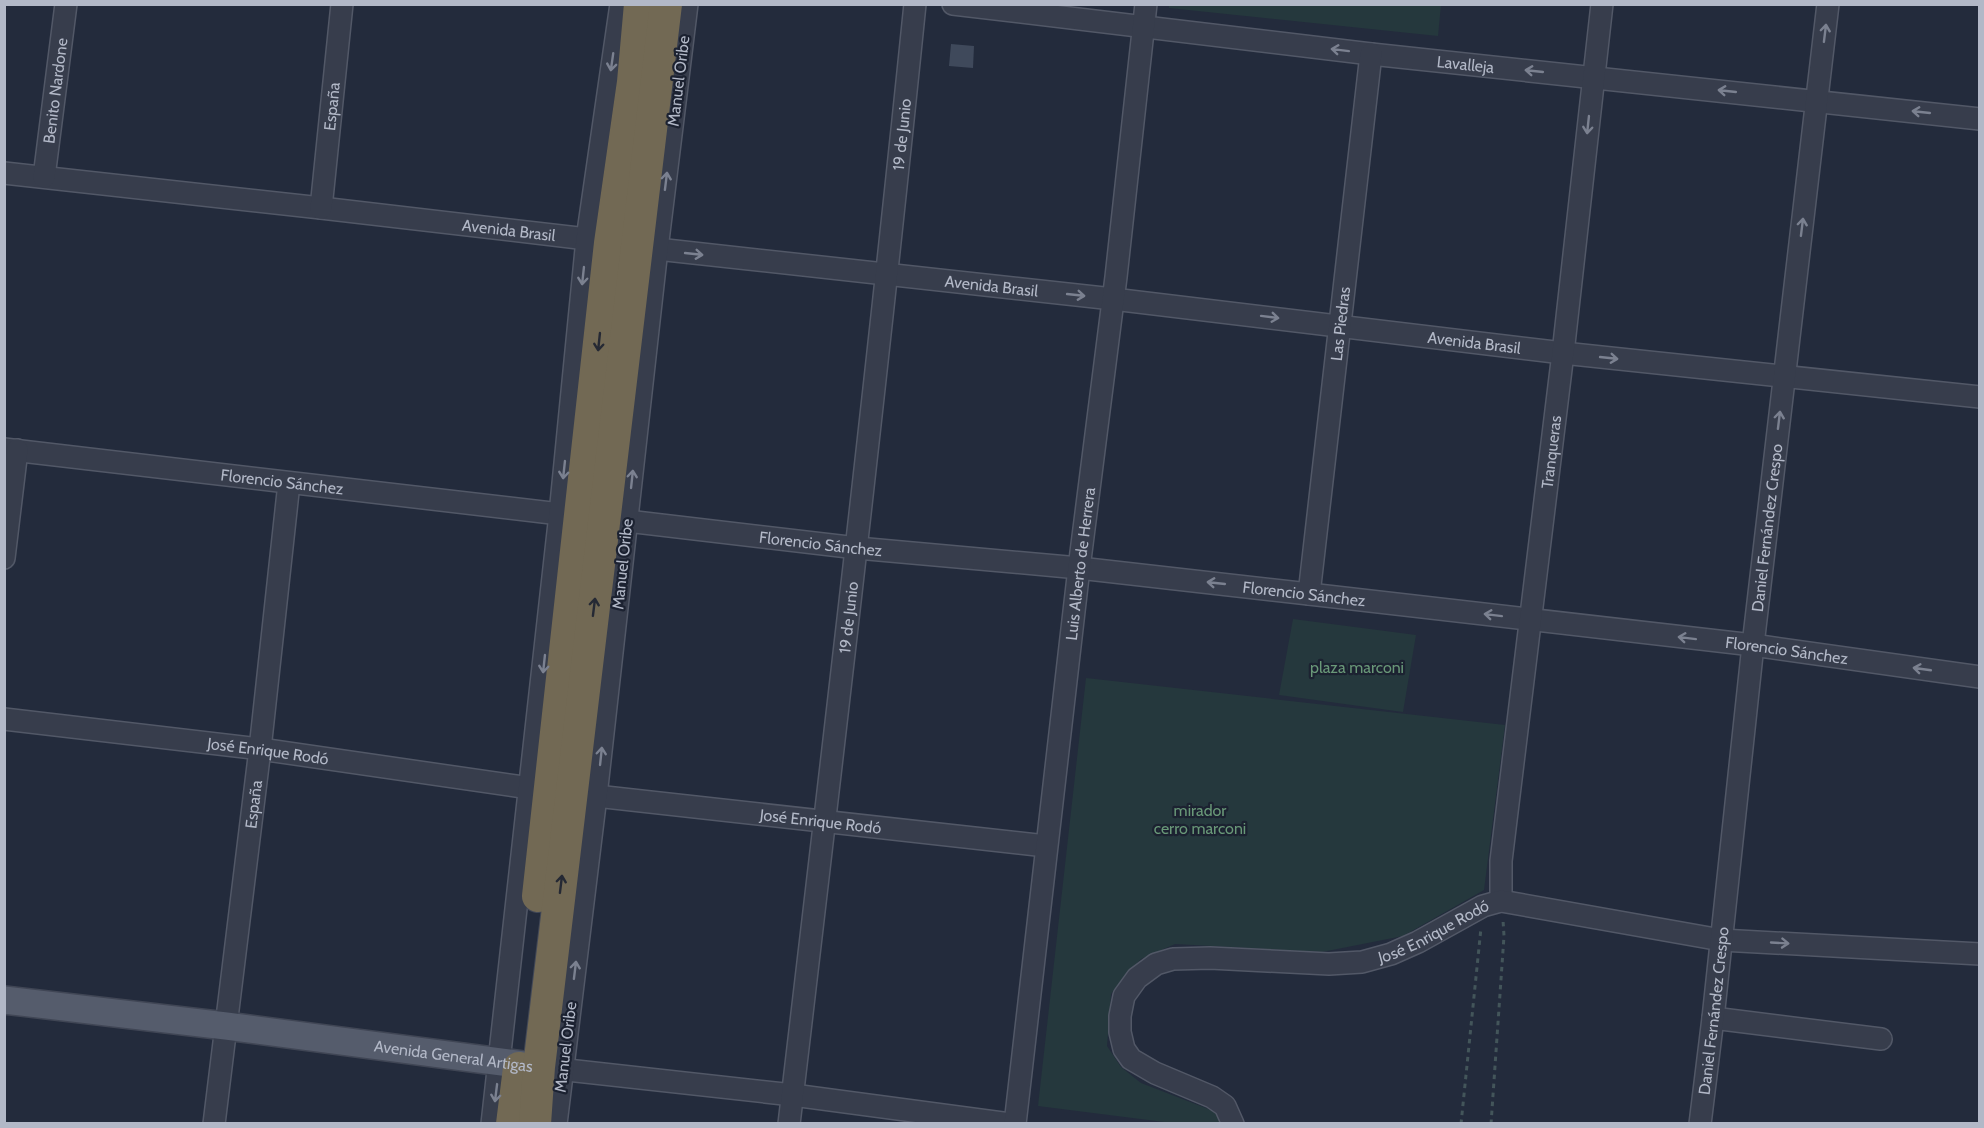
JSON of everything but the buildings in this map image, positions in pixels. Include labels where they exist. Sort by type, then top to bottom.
[{"type":"highway","name":"Manuel Oribe","points":[[640,4],[645,83]]},
{"type":"highway","name":"Manuel Oribe","points":[[512,1124],[530,1066],[622,244],[645,83],[666,4]]},
{"type":"highway","name":"Manuel Oribe","points":[[530,1066],[535,1124]]},
{"type":"main road","name":"Avenida General Artigas","points":[[4,1000],[226,1026],[530,1066]]},
{"type":"street","name":"Benito Nardone","points":[[44,177],[66,4]]},
{"type":"street","name":"España","points":[[321,208],[342,4]]},
{"type":"street","points":[[492,1124],[530,1066],[531,788],[560,514],[622,244],[621,4]]},
{"type":"street","name":"Manuel Oribe","points":[[556,1124],[530,1066],[596,796],[627,521],[622,244],[687,4]]},
{"type":"street","name":"19 de Junio","points":[[789,1124],[857,548],[915,4]]},
{"type":"street","name":"Lavalleja","points":[[952,4],[1371,54],[1980,119]]},
{"type":"street","name":"Luis Alberto de Herrera","points":[[1015,1124],[1146,4]]},
{"type":"street","name":"Tranqueras","points":[[1492,903],[1501,861],[1563,353],[1602,4]]},
{"type":"street","name":"Daniel Fernández Crespo","points":[[1700,1124],[1828,4]]},
{"type":"street","name":"Las Piedras","points":[[1309,594],[1371,54]]},
{"type":"street","name":"Avenida Brasil","points":[[4,173],[1340,325],[1563,353],[1980,397]]},
{"type":"street","points":[[4,558],[11,450]]},
{"type":"street","name":"Florencio Sánchez","points":[[11,450],[560,514]]},
{"type":"street","name":"España","points":[[214,1124],[260,749],[289,483]]},
{"type":"street","name":"Florencio Sánchez","points":[[627,521],[857,548],[1079,568],[1753,645],[1980,677]]},
{"type":"street","name":"José Enrique Rodó","points":[[4,719],[260,749],[531,788]]},
{"type":"street","name":"José Enrique Rodó","points":[[596,796],[1046,846]]},
{"type":"street","name":"José Enrique Rodó","points":[[1233,1124],[1225,1106],[1212,1097],[1155,1074],[1131,1059],[1124,1049],[1120,1032],[1124,996],[1137,978],[1156,964],[1173,958],[1329,964],[1362,962],[1391,954],[1418,942],[1492,903],[1721,940],[1980,954]]},
{"type":"street","points":[[1713,1018],[1881,1039]]},
{"type":"street","name":"Avenida General Artigas","points":[[530,1066],[793,1095],[1010,1124]]},
{"type":"path","points":[[1461,1124],[1492,903]]},
{"type":"path","points":[[1491,1124],[1504,936],[1492,903]]},
{"type":"green space","points":[[1169,4],[1441,5],[1438,36],[1169,8]]},
{"type":"green space","name":"plaza marconi","points":[[1293,619],[1416,635],[1403,712],[1279,695]]},
{"type":"green space","name":"mirador cerro marconi","points":[[1086,678],[1505,725],[1484,890],[1403,936],[1322,952],[1175,944],[1141,959],[1111,994],[1107,1046],[1121,1067],[1141,1083],[1216,1112],[1221,1123],[1172,1123],[1038,1106]]}]
